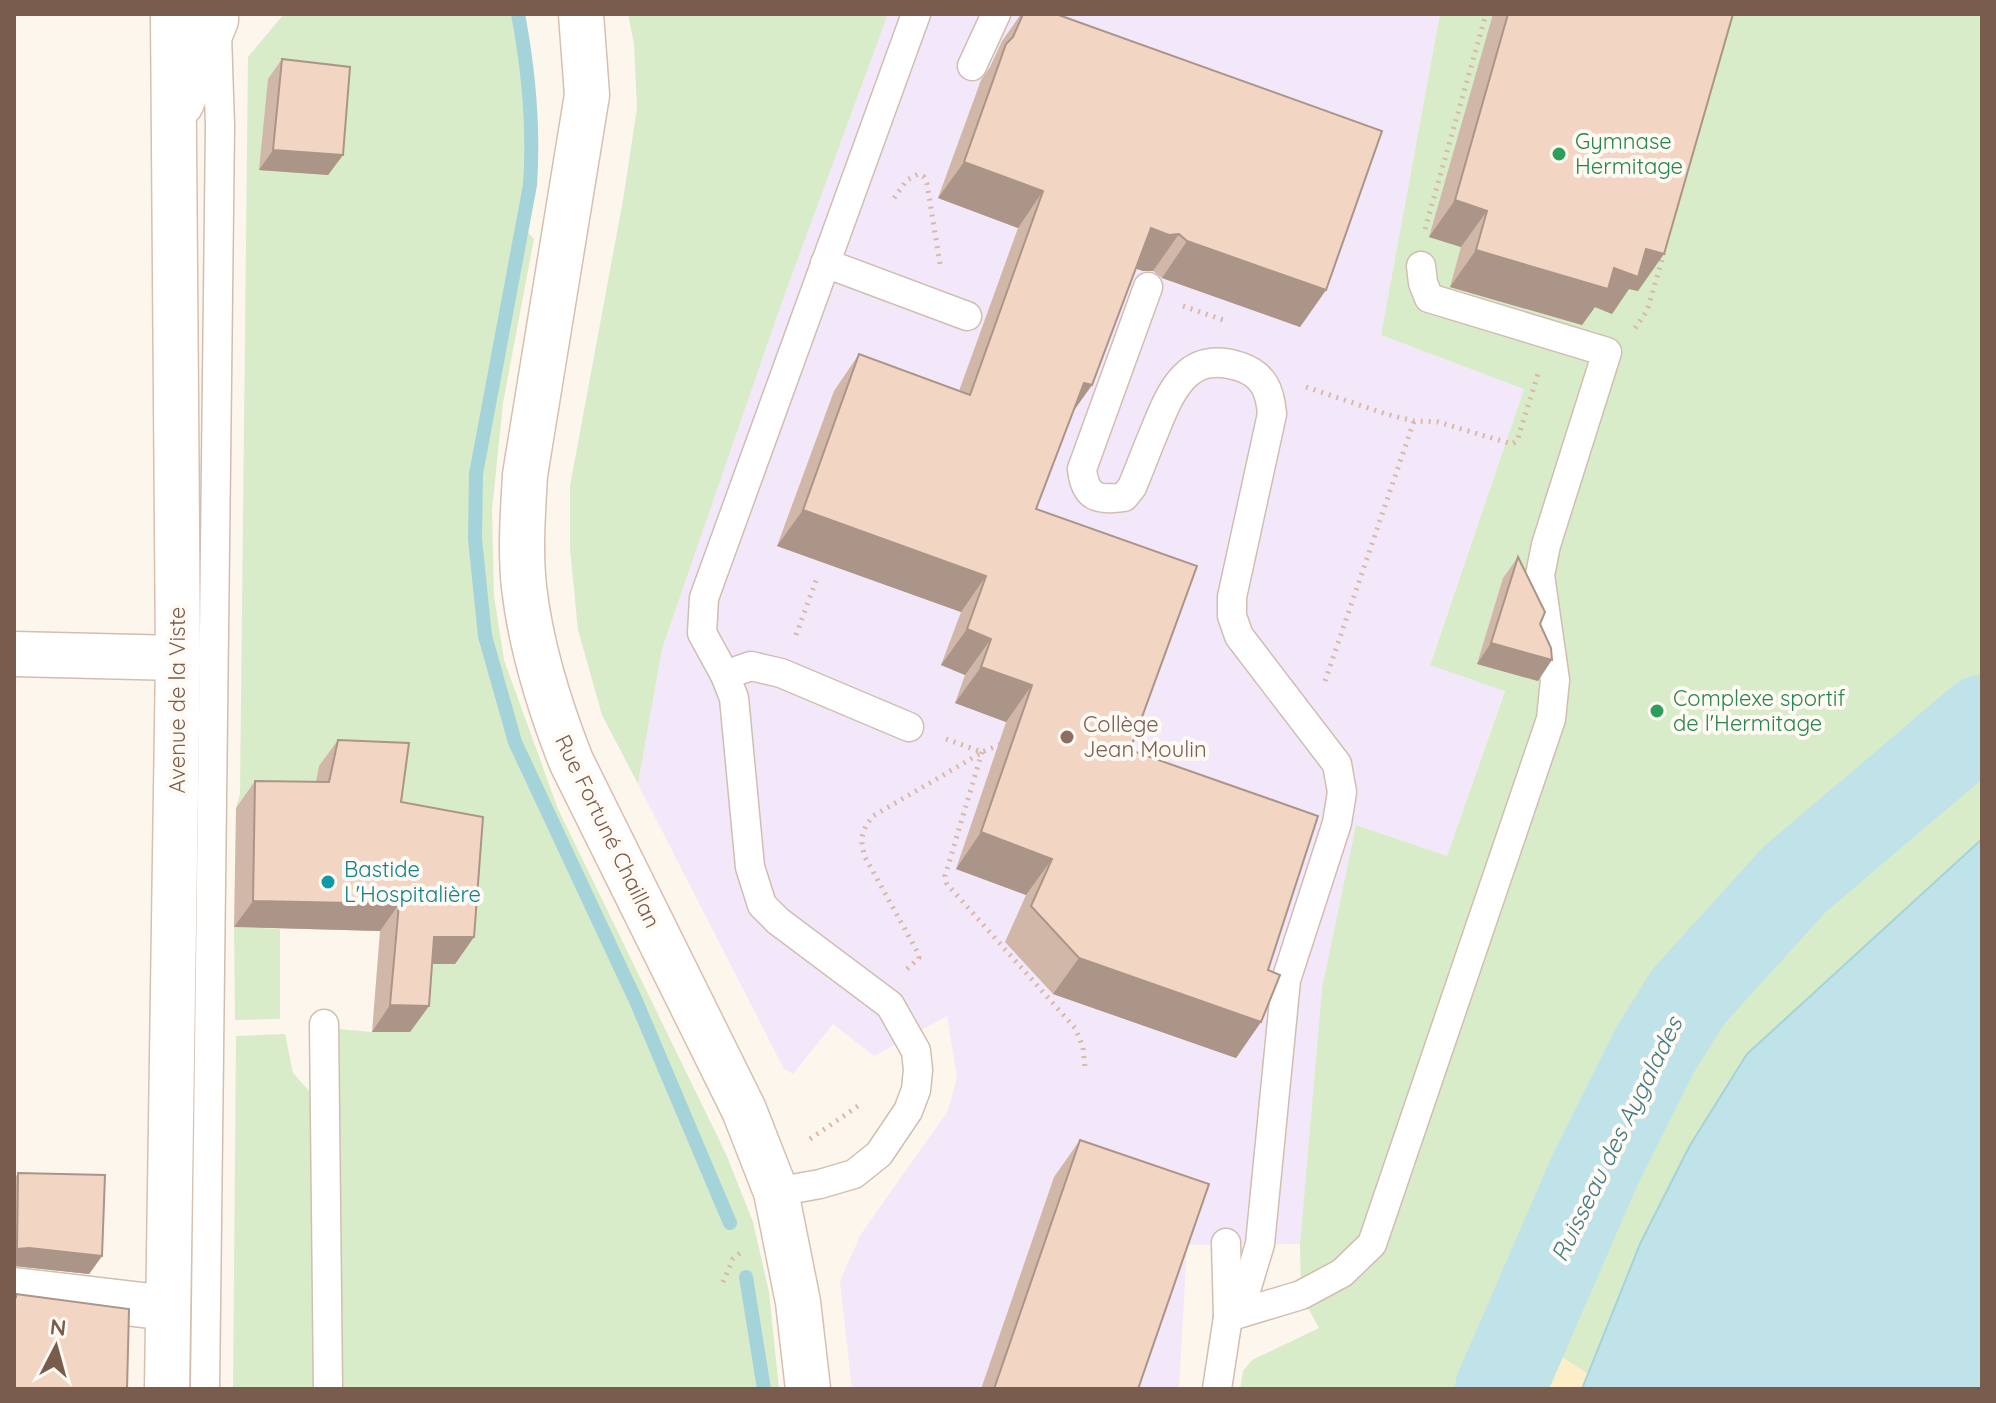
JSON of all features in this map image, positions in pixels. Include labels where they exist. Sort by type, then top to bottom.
[{"type":"street","points":[[173,14],[173,125]]},
{"type":"street","name":"Rue Fortuné Chaillan","points":[[581,14],[587,95],[525,475],[521,533],[524,587],[535,651],[550,706],[571,761],[744,1110],[776,1192],[798,1302],[808,1389]]},
{"type":"street","name":"Avenue de la Viste","points":[[167,1389],[178,658],[173,125],[218,15]]},
{"type":"street","points":[[14,654],[178,658]]},
{"type":"street","points":[[14,1290],[168,1308]]},
{"type":"lane","points":[[776,1192],[854,1174],[879,1154],[908,1111],[916,1090],[916,1051],[890,1005],[778,921],[762,905],[750,867],[734,698],[702,633],[704,598],[916,14]]},
{"type":"lane","points":[[972,66],[996,14]]},
{"type":"lane","points":[[205,1389],[220,126],[218,15]]},
{"type":"lane","points":[[825,263],[957,312]]},
{"type":"lane","points":[[1228,1317],[1301,1295],[1342,1273],[1372,1244],[1551,719],[1555,680],[1540,575],[1546,545],[1607,352],[1429,298],[1421,266]]},
{"type":"lane","points":[[1148,287],[1082,469],[1083,482],[1090,493],[1105,500],[1124,497],[1132,487],[1171,391],[1183,376],[1200,366],[1219,361],[1243,367],[1258,376],[1270,392],[1272,414],[1232,597],[1232,616],[1239,636],[1337,764],[1342,792],[1337,823],[1286,980],[1260,1244],[1247,1287],[1228,1317]]},
{"type":"lane","points":[[725,675],[751,666],[781,673],[909,727]]},
{"type":"lane","points":[[324,1024],[328,1389]]},
{"type":"lane","points":[[1217,1389],[1228,1317],[1226,1243]]},
{"type":"path","points":[[1421,266],[1423,236],[1486,14]]},
{"type":"path","points":[[890,205],[907,180],[918,174],[924,177],[957,312]]},
{"type":"path","points":[[1607,352],[1641,324],[1664,250]]},
{"type":"path","points":[[1295,383],[1414,421],[1438,422],[1512,444],[1517,441],[1551,335]]},
{"type":"path","points":[[1309,727],[1414,421]]},
{"type":"path","points":[[781,673],[818,575]]},
{"type":"path","points":[[917,951],[866,859],[860,844],[864,827],[873,816],[982,752],[1004,743],[1015,743]]},
{"type":"path","points":[[961,744],[982,752]]},
{"type":"path","points":[[982,752],[945,876],[947,884],[1075,1028],[1083,1047],[1085,1068]]},
{"type":"path","points":[[810,1139],[863,1103]]},
{"type":"shaded area","name":"Collège Jean Moulin","points":[[888,14],[1440,14],[1381,335],[1524,389],[1430,664],[1505,690],[1447,856],[1356,825],[1322,988],[1300,1244],[1187,1245],[1179,1389],[852,1389],[840,1281],[861,1234],[948,1111],[957,1077],[947,1016],[874,1056],[833,1024],[793,1074],[784,1069],[638,784],[662,649],[782,302]]},
{"type":"green space","points":[[284,14],[515,14],[528,118],[527,168],[519,223],[534,239],[503,403],[492,510],[494,596],[504,660],[558,809],[726,1154],[753,1222],[769,1292],[779,1389],[343,1389],[339,1029],[372,1032],[415,964],[456,963],[344,809],[236,808],[240,794],[248,57]]},
{"type":"green space","points":[[628,14],[888,14],[782,302],[662,649],[638,784],[602,715],[578,630],[570,549],[570,486],[637,108],[634,44]]},
{"type":"green space","name":"Complexe sportif de l'Hermitage","points":[[1440,14],[1982,14],[1982,692],[1811,833],[1765,879],[1660,1000],[1613,1083],[1485,1389],[1240,1389],[1243,1371],[1252,1360],[1319,1328],[1301,1295],[1300,1244],[1322,988],[1356,825],[1447,856],[1505,691],[1430,665],[1524,389],[1381,335]]},
{"type":"green space","points":[[1982,739],[1982,1389],[1582,1389],[1588,1374],[1531,1343],[1617,1154],[1688,1031],[1804,898]]},
{"type":"green space","points":[[234,927],[280,929],[280,1019],[235,1020]]},
{"type":"green space","points":[[285,1034],[293,1073],[310,1092],[318,1389],[233,1389],[236,1036]]},
{"type":"sand","points":[[1531,1343],[1588,1374],[1582,1389],[1513,1389]]},
{"type":"water","points":[[1982,839],[1982,1389],[1582,1389],[1640,1244],[1689,1147],[1747,1054]]},
{"type":"building","points":[[1023,14],[1056,14],[1382,131],[1326,290],[1187,241],[1179,234],[1169,235],[1151,228],[1092,385],[1084,383],[1036,509],[1197,566],[1130,750],[1318,816],[1268,970],[1280,975],[1261,1022],[1079,958],[1031,906],[1052,859],[981,832],[1032,685],[981,667],[991,639],[967,629],[986,576],[803,510],[859,354],[970,395],[1043,191],[964,162],[1006,44],[1013,37]]},
{"type":"building","name":"Gymnase Hermitage","points":[[1508,14],[1733,14],[1664,254],[1646,249],[1638,277],[1614,268],[1608,289],[1476,250],[1487,211],[1455,200]]},
{"type":"building","points":[[282,59],[350,67],[343,155],[273,150]]},
{"type":"building","points":[[1518,557],[1545,612],[1540,624],[1551,648],[1552,660],[1491,643]]},
{"type":"building","points":[[338,740],[409,743],[401,802],[483,817],[474,937],[434,937],[429,1006],[390,1005],[399,904],[253,901],[255,781],[329,782]]},
{"type":"building","points":[[1080,1140],[1209,1184],[1138,1389],[994,1389]]},
{"type":"building","points":[[18,1173],[105,1175],[102,1256],[17,1249]]},
{"type":"building","points":[[16,1294],[129,1309],[127,1389],[14,1389]]},
{"type":"waterway","points":[[518,14],[530,100],[530,185],[476,474],[475,539],[485,636],[515,742],[636,1001],[730,1223]]},
{"type":"waterway","name":"Ruisseau des Aygalades","points":[[1500,1389],[1595,1170],[1655,1050],[1688,997],[1794,880],[1982,720]]},
{"type":"waterway","points":[[746,1277],[764,1389]]},
{"type":"place","name":"Gymnase Hermitage","points":[[1559,154]]},
{"type":"place","name":"Complexe sportif de l'Hermitage","points":[[1657,711]]},
{"type":"place","name":"Collège Jean Moulin","points":[[1067,737]]},
{"type":"place","name":"Bastide L'Hospitalière","points":[[328,882]]}]
